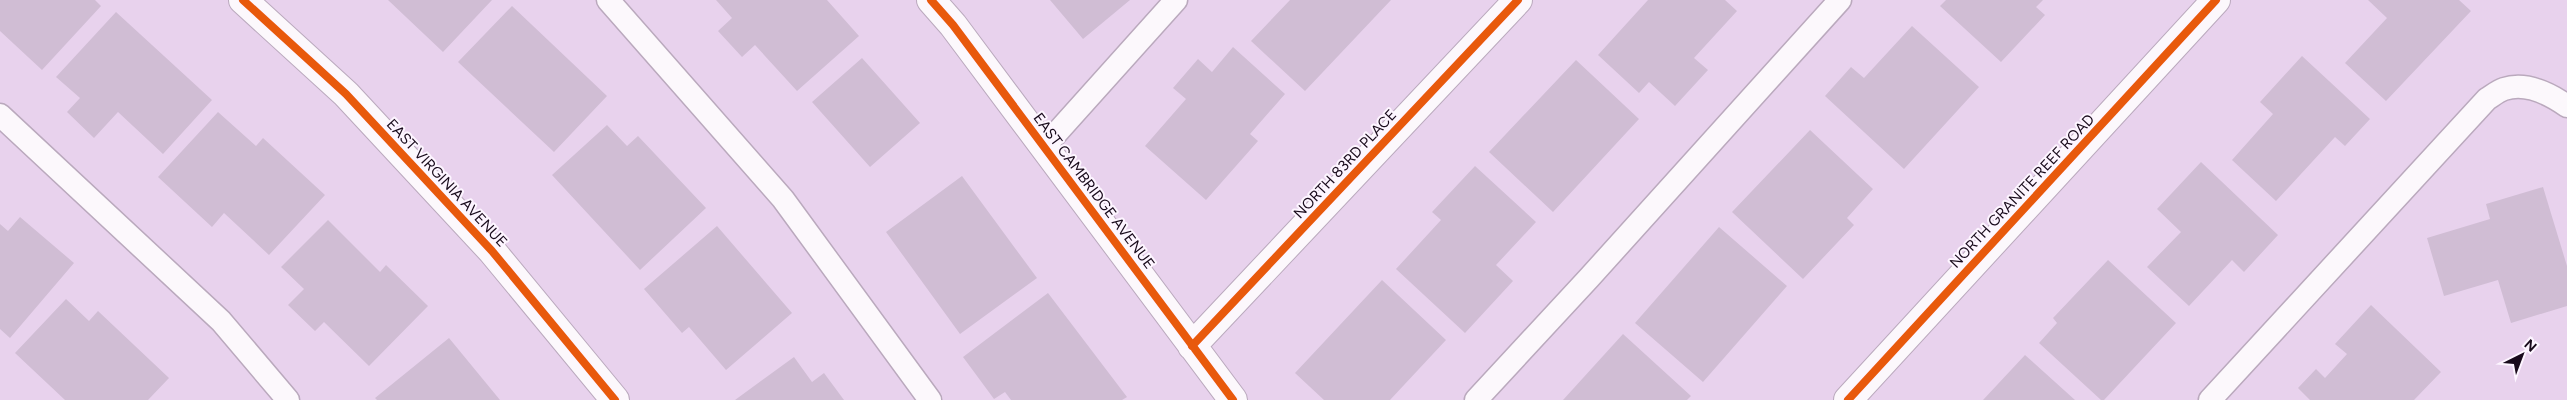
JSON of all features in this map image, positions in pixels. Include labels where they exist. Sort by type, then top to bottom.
[{"type":"street","name":"EAST VIRGINIA AVENUE","points":[[243,0],[346,94],[433,187],[492,251],[615,400]]},
{"type":"street","name":"EAST CAMBRIDGE AVENUE","points":[[931,0],[953,24],[1233,400]]},
{"type":"street","name":"NORTH 83RD PLACE","points":[[1192,346],[1518,0]]},
{"type":"street","name":"NORTH GRANITE REEF ROAD","points":[[1848,400],[2216,0]]},
{"type":"lane","points":[[608,0],[784,199],[930,400]]},
{"type":"lane","points":[[1044,147],[1176,0]]},
{"type":"lane","points":[[1476,400],[1840,0]]},
{"type":"lane","points":[[2210,400],[2487,99],[2504,89],[2525,87],[2548,94],[2567,106]]},
{"type":"lane","points":[[0,115],[222,321],[288,400]]},
{"type":"building","points":[[0,0],[95,0],[101,6],[42,70],[0,31]]},
{"type":"building","points":[[388,0],[492,0],[443,52]]},
{"type":"building","points":[[716,0],[827,0],[859,36],[797,91],[755,45],[742,57],[718,31],[732,18]]},
{"type":"building","points":[[1050,0],[1130,0],[1083,39]]},
{"type":"building","points":[[1290,0],[1391,0],[1305,91],[1251,41]]},
{"type":"building","points":[[1648,0],[1725,0],[1737,11],[1694,58],[1708,70],[1675,106],[1649,82],[1639,93],[1598,55]]},
{"type":"building","points":[[1946,0],[2043,0],[2036,7],[2045,15],[2001,62],[1940,6]]},
{"type":"building","points":[[2368,0],[2459,0],[2471,11],[2386,101],[2345,63],[2387,18]]},
{"type":"building","points":[[512,6],[607,96],[554,152],[458,62]]},
{"type":"building","points":[[116,12],[212,100],[163,154],[118,112],[94,138],[67,112],[80,98],[56,77]]},
{"type":"building","points":[[1912,26],[1979,87],[1904,169],[1825,96],[1851,67],[1864,78]]},
{"type":"building","points":[[1233,47],[1285,94],[1250,134],[1258,141],[1206,200],[1145,146],[1186,99],[1173,88],[1198,59],[1212,72]]},
{"type":"building","points":[[2302,56],[2370,119],[2345,146],[2335,137],[2276,201],[2232,160],[2273,114],[2260,102]]},
{"type":"building","points":[[862,58],[920,123],[870,167],[812,102]]},
{"type":"building","points":[[1576,60],[1639,119],[1553,212],[1489,152]]},
{"type":"building","points":[[218,112],[256,146],[263,138],[325,195],[269,255],[224,213],[212,227],[158,177]]},
{"type":"building","points":[[607,125],[627,146],[638,136],[706,208],[640,270],[552,175]]},
{"type":"building","points":[[1810,130],[1873,189],[1847,218],[1854,225],[1803,279],[1732,212]]},
{"type":"building","points":[[2201,162],[2278,235],[2244,272],[2232,260],[2189,306],[2147,267],[2181,232],[2157,209]]},
{"type":"building","points":[[1475,166],[1536,222],[1496,265],[1513,281],[1465,333],[1396,269],[1441,220],[1432,212]]},
{"type":"building","points":[[962,176],[1037,278],[960,334],[886,232]]},
{"type":"building","points":[[2543,187],[2567,266],[2567,306],[2511,323],[2498,280],[2444,296],[2427,238],[2490,219],[2486,204]]},
{"type":"building","points":[[20,217],[74,263],[10,338],[0,329],[0,224],[8,231]]},
{"type":"building","points":[[328,220],[380,272],[386,265],[428,306],[369,366],[324,322],[315,331],[288,305],[304,289],[281,267]]},
{"type":"building","points":[[717,226],[792,313],[726,370],[689,327],[682,333],[644,289]]},
{"type":"building","points":[[1719,227],[1787,286],[1703,382],[1635,323]]},
{"type":"building","points":[[2108,260],[2176,323],[2104,400],[2101,400],[2039,343],[2057,323],[2053,318]]},
{"type":"building","points":[[1382,280],[1446,340],[1390,400],[1324,400],[1295,373]]},
{"type":"building","points":[[1048,293],[1127,397],[1122,400],[1011,400],[1005,392],[994,399],[963,357]]},
{"type":"building","points":[[66,299],[89,321],[98,311],[169,378],[148,400],[65,400],[15,353]]},
{"type":"building","points":[[2371,305],[2441,372],[2414,400],[2310,400],[2298,388],[2316,369],[2325,378],[2347,354],[2335,344]]},
{"type":"building","points":[[1623,334],[1691,396],[1687,400],[1563,400]]},
{"type":"building","points":[[449,338],[500,400],[377,400],[375,398]]},
{"type":"building","points":[[2025,355],[2075,400],[1983,400]]},
{"type":"building","points":[[794,357],[812,382],[824,373],[844,400],[735,400]]},
{"type":"cycle path","points":[[243,0],[346,94],[492,251],[615,400]]},
{"type":"cycle path","points":[[931,0],[953,25],[1233,400]]},
{"type":"cycle path","points":[[1192,346],[1518,0]]},
{"type":"cycle path","points":[[1848,400],[2216,0]]}]
